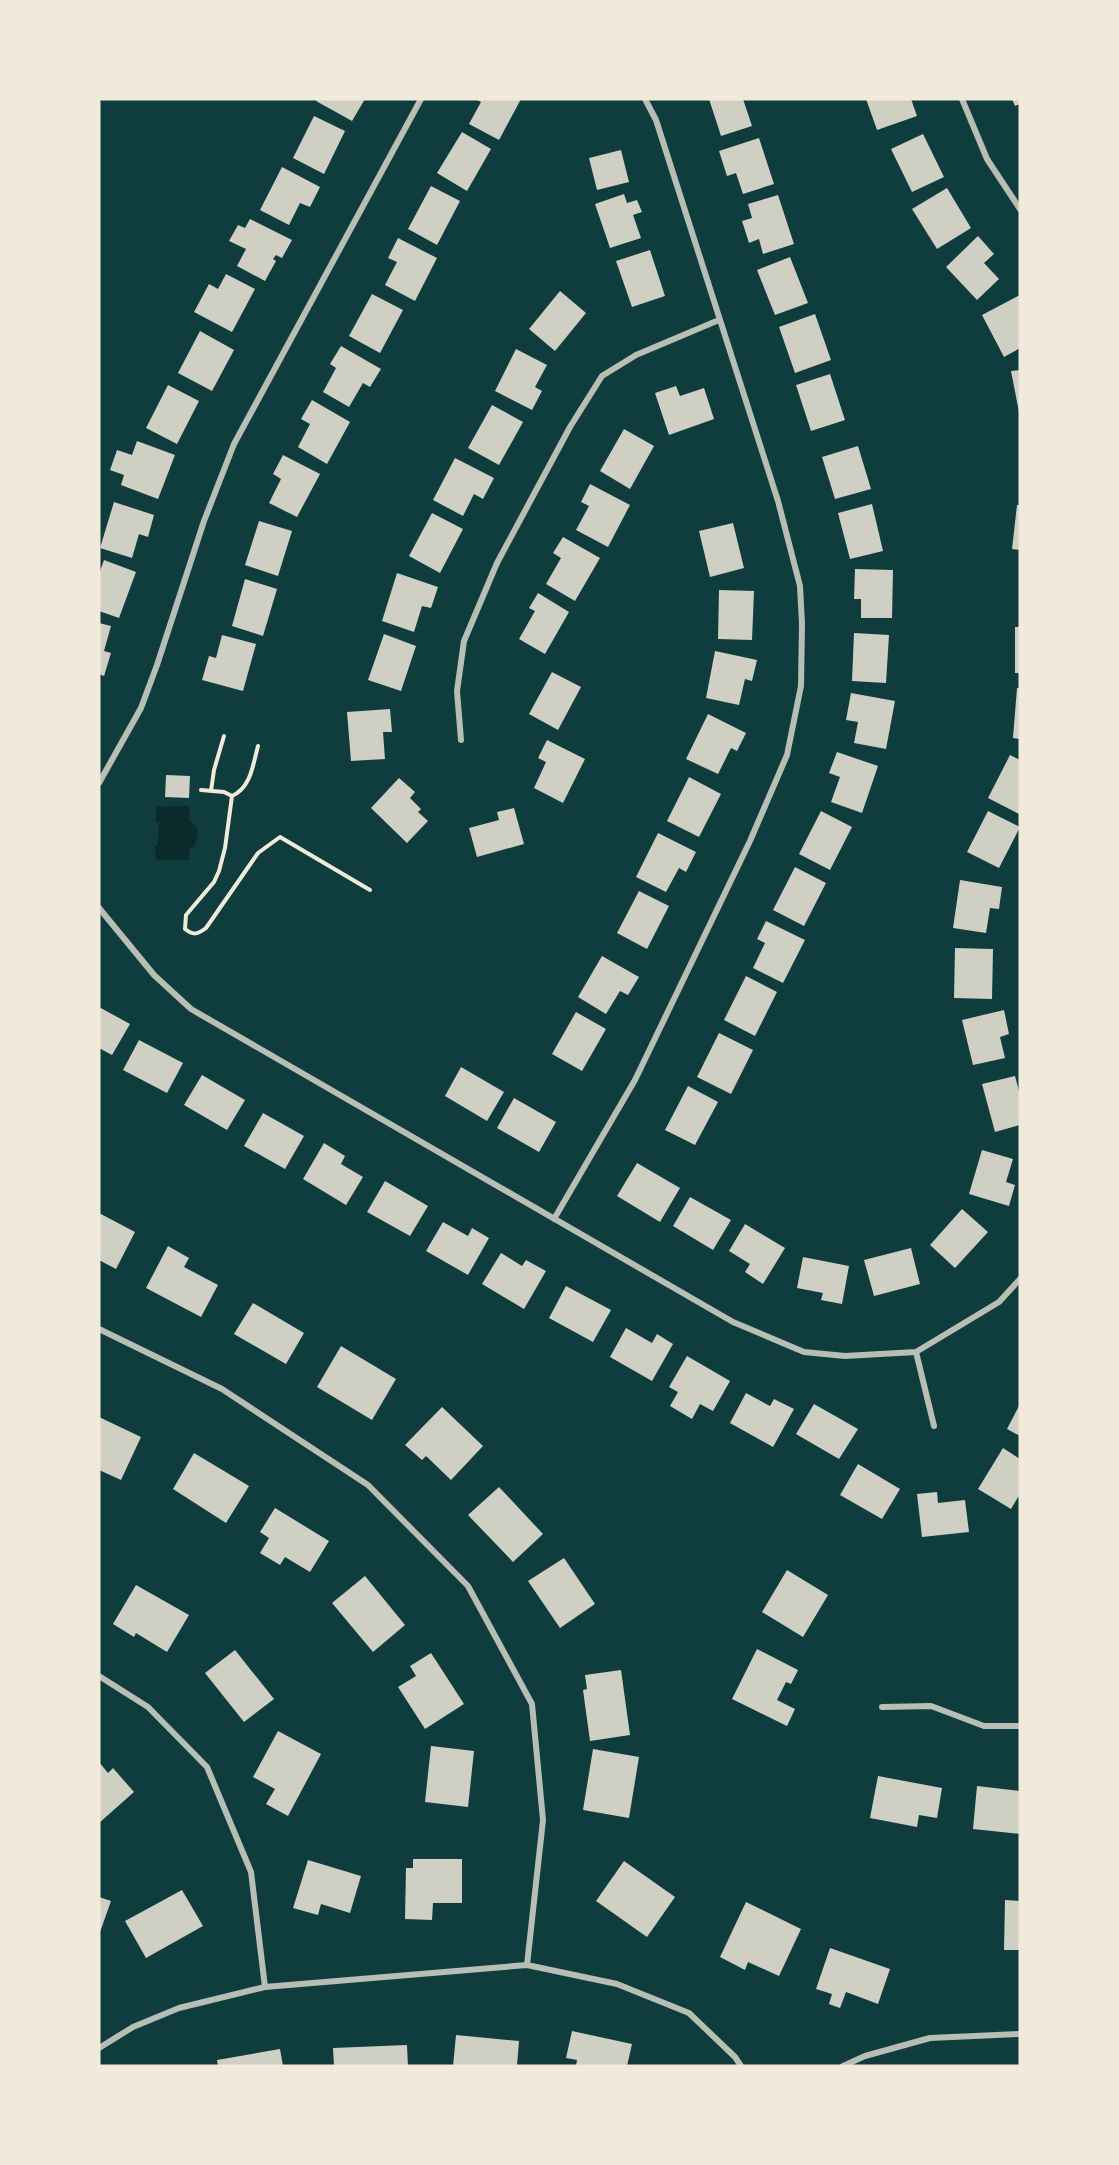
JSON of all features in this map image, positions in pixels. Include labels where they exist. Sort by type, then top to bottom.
[{"type":"street","points":[[99,783],[141,708],[204,521],[234,444],[421,99]]},
{"type":"street","points":[[554,1219],[640,1070],[773,791],[787,755],[801,686],[800,586],[778,501],[657,120],[645,99]]},
{"type":"street","points":[[962,99],[987,159],[1020,209]]},
{"type":"street","points":[[461,740],[457,691],[464,641],[497,563],[570,427],[602,376],[636,355],[719,320]]},
{"type":"street","points":[[99,908],[154,975],[191,1009],[733,1322],[804,1352],[845,1356],[916,1352],[999,1302],[1020,1279]]},
{"type":"street","points":[[99,1329],[222,1389],[368,1485],[468,1586],[532,1704],[543,1820],[527,1965]]},
{"type":"street","points":[[916,1352],[934,1426]]},
{"type":"street","points":[[99,1676],[148,1707],[207,1767],[251,1872],[266,1987]]},
{"type":"street","points":[[882,1707],[932,1706],[984,1726],[1020,1726]]},
{"type":"street","points":[[99,2048],[133,2027],[179,2008],[266,1987],[527,1965],[617,1984],[689,2013],[735,2057],[741,2066]]},
{"type":"street","points":[[843,2066],[865,2056],[930,2038],[1020,2034]]},
{"type":"path","points":[[211,791],[214,770],[224,736]]},
{"type":"path","points":[[201,790],[224,792],[232,796],[240,793],[245,786],[258,746]]},
{"type":"path","points":[[232,796],[225,848],[219,871],[214,882],[186,915],[185,929],[197,934],[206,928],[258,852],[280,837],[370,890]]},
{"type":"water","points":[[189,806],[189,820],[198,829],[195,843],[189,850],[189,860],[156,860],[155,846],[158,845],[159,822],[156,822],[156,807]]},
{"type":"building","points":[[318,99],[365,99],[352,121],[316,101]]},
{"type":"building","points":[[476,99],[521,99],[499,140],[469,124],[481,102]]},
{"type":"building","points":[[709,99],[743,99],[752,126],[721,136]]},
{"type":"building","points":[[866,99],[911,99],[917,116],[877,130]]},
{"type":"building","points":[[1012,99],[1020,99],[1020,104],[1015,106]]},
{"type":"building","points":[[314,116],[345,131],[324,174],[293,158]]},
{"type":"building","points":[[462,132],[491,149],[467,191],[437,173]]},
{"type":"building","points":[[923,134],[944,177],[912,192],[891,149]]},
{"type":"building","points":[[759,138],[774,184],[743,194],[736,173],[727,176],[719,151]]},
{"type":"building","points":[[621,150],[629,182],[597,190],[589,158]]},
{"type":"building","points":[[282,167],[320,187],[310,207],[300,203],[289,225],[260,210]]},
{"type":"building","points":[[431,186],[460,201],[437,245],[408,229]]},
{"type":"building","points":[[947,188],[971,228],[937,249],[912,209]]},
{"type":"building","points":[[624,194],[627,203],[637,200],[642,212],[633,215],[641,238],[610,248],[595,204]]},
{"type":"building","points":[[778,195],[794,244],[763,254],[759,239],[749,243],[742,221],[752,218],[748,204]]},
{"type":"building","points":[[250,219],[292,240],[282,258],[276,255],[273,259],[276,261],[265,281],[237,266],[246,249],[229,241],[238,225],[245,228]]},
{"type":"building","points":[[978,236],[994,254],[984,263],[999,279],[977,300],[946,267]]},
{"type":"building","points":[[398,238],[437,258],[415,301],[385,285],[397,262],[388,258]]},
{"type":"building","points":[[650,250],[665,296],[632,307],[616,261]]},
{"type":"building","points":[[790,257],[808,303],[775,315],[757,270]]},
{"type":"building","points":[[226,274],[255,289],[232,332],[194,312],[209,284],[218,289]]},
{"type":"building","points":[[560,291],[586,313],[555,351],[529,329]]},
{"type":"building","points":[[372,294],[403,310],[380,353],[349,336]]},
{"type":"building","points":[[1020,295],[1020,348],[1004,357],[982,315]]},
{"type":"building","points":[[815,314],[831,360],[795,373],[779,327]]},
{"type":"building","points":[[200,331],[234,350],[212,391],[178,373]]},
{"type":"building","points":[[341,346],[381,369],[370,387],[363,383],[349,407],[323,392],[336,368],[330,364]]},
{"type":"building","points":[[516,349],[547,365],[535,387],[542,391],[532,410],[495,391]]},
{"type":"building","points":[[1020,370],[1020,412],[1019,412],[1011,371]]},
{"type":"building","points":[[830,374],[845,420],[811,431],[796,385]]},
{"type":"building","points":[[168,385],[199,401],[177,444],[146,428]]},
{"type":"building","points":[[676,386],[680,396],[704,388],[714,419],[669,435],[655,393]]},
{"type":"building","points":[[312,400],[350,422],[327,464],[298,447],[310,424],[301,419]]},
{"type":"building","points":[[492,405],[523,422],[499,465],[468,448]]},
{"type":"building","points":[[624,429],[654,446],[630,489],[600,471]]},
{"type":"building","points":[[137,441],[175,455],[158,499],[121,485],[124,475],[110,470],[117,450],[132,455]]},
{"type":"building","points":[[858,446],[871,489],[835,499],[822,457]]},
{"type":"building","points":[[283,455],[320,474],[297,517],[269,503],[281,479],[273,474]]},
{"type":"building","points":[[455,458],[494,478],[483,499],[474,494],[463,516],[433,500]]},
{"type":"building","points":[[590,484],[630,505],[608,547],[576,530],[589,506],[581,502]]},
{"type":"building","points":[[114,502],[154,515],[148,537],[139,534],[132,558],[100,548]]},
{"type":"building","points":[[872,504],[883,551],[850,559],[838,513]]},
{"type":"building","points":[[1017,505],[1020,505],[1020,550],[1012,549]]},
{"type":"building","points":[[432,513],[463,529],[440,573],[409,556]]},
{"type":"building","points":[[259,521],[292,531],[278,576],[245,565]]},
{"type":"building","points":[[733,523],[744,568],[710,577],[699,531]]},
{"type":"building","points":[[563,537],[600,558],[575,601],[546,584],[561,558],[553,553]]},
{"type":"building","points":[[104,560],[136,572],[119,618],[99,611],[99,574]]},
{"type":"building","points":[[855,569],[893,570],[892,618],[861,618],[861,599],[854,599]]},
{"type":"building","points":[[397,573],[438,587],[431,608],[422,606],[414,632],[382,621]]},
{"type":"building","points":[[245,579],[277,589],[263,636],[232,626]]},
{"type":"building","points":[[719,590],[754,591],[752,640],[718,639]]},
{"type":"building","points":[[538,593],[569,612],[545,654],[519,639],[535,611],[529,608]]},
{"type":"building","points":[[99,623],[111,626],[104,651],[111,653],[104,676],[99,674]]},
{"type":"building","points":[[1015,627],[1020,627],[1020,673],[1015,673]]},
{"type":"building","points":[[854,633],[889,635],[886,683],[852,681]]},
{"type":"building","points":[[384,634],[416,646],[401,691],[368,680]]},
{"type":"building","points":[[222,635],[256,644],[243,691],[202,680],[209,656],[216,658]]},
{"type":"building","points":[[715,651],[757,660],[752,681],[745,679],[739,705],[706,698]]},
{"type":"building","points":[[552,672],[581,687],[558,730],[529,714]]},
{"type":"building","points":[[1017,688],[1020,688],[1020,739],[1013,738]]},
{"type":"building","points":[[851,693],[895,701],[886,749],[854,743],[858,722],[846,720]]},
{"type":"building","points":[[390,709],[392,732],[383,732],[385,759],[351,761],[347,712]]},
{"type":"building","points":[[708,714],[746,733],[737,751],[731,748],[718,774],[686,759]]},
{"type":"building","points":[[547,740],[585,759],[563,803],[534,788],[546,762],[538,758]]},
{"type":"building","points":[[837,752],[878,766],[862,813],[831,802],[840,777],[829,773]]},
{"type":"building","points":[[1010,755],[1020,760],[1019,814],[988,798]]},
{"type":"building","points":[[166,775],[190,776],[189,798],[165,797]]},
{"type":"building","points":[[689,777],[721,794],[699,837],[667,821]]},
{"type":"building","points":[[399,778],[415,792],[410,798],[421,809],[418,812],[428,821],[407,843],[371,808]]},
{"type":"building","points":[[514,808],[524,844],[477,857],[469,828],[499,820],[497,812]]},
{"type":"building","points":[[821,811],[852,827],[830,870],[799,854]]},
{"type":"building","points":[[988,811],[1020,827],[999,868],[967,852]]},
{"type":"building","points":[[658,833],[696,852],[686,872],[679,868],[666,892],[636,877]]},
{"type":"building","points":[[795,867],[826,883],[804,926],[773,910]]},
{"type":"building","points":[[960,880],[1002,887],[999,909],[990,908],[986,933],[953,928]]},
{"type":"building","points":[[639,891],[669,906],[647,949],[617,933]]},
{"type":"building","points":[[766,921],[805,940],[783,983],[753,968],[765,943],[757,939]]},
{"type":"building","points":[[955,948],[993,949],[992,999],[954,998]]},
{"type":"building","points":[[602,956],[639,977],[628,995],[620,991],[606,1014],[578,997]]},
{"type":"building","points":[[746,976],[777,992],[755,1036],[724,1020]]},
{"type":"building","points":[[99,1007],[130,1024],[112,1055],[99,1048]]},
{"type":"building","points":[[1004,1010],[1009,1034],[1000,1037],[1005,1058],[973,1065],[962,1020]]},
{"type":"building","points":[[576,1012],[606,1029],[582,1071],[552,1054]]},
{"type":"building","points":[[719,1033],[753,1050],[731,1094],[697,1077]]},
{"type":"building","points":[[139,1040],[183,1063],[167,1093],[123,1070]]},
{"type":"building","points":[[461,1067],[504,1092],[487,1121],[445,1096]]},
{"type":"building","points":[[202,1075],[245,1100],[227,1130],[184,1105]]},
{"type":"building","points":[[1015,1076],[1020,1095],[1020,1125],[995,1132],[982,1084]]},
{"type":"building","points":[[688,1086],[718,1102],[695,1145],[665,1130]]},
{"type":"building","points":[[514,1098],[556,1122],[539,1152],[497,1128]]},
{"type":"building","points":[[263,1113],[304,1136],[285,1169],[244,1146]]},
{"type":"building","points":[[324,1143],[345,1156],[341,1164],[363,1177],[346,1205],[303,1179]]},
{"type":"building","points":[[982,1150],[1013,1159],[1006,1182],[1015,1185],[1009,1206],[969,1194]]},
{"type":"building","points":[[637,1163],[680,1188],[660,1222],[617,1196]]},
{"type":"building","points":[[385,1181],[428,1206],[410,1236],[367,1212]]},
{"type":"building","points":[[690,1197],[731,1220],[713,1250],[673,1226]]},
{"type":"building","points":[[962,1209],[988,1232],[955,1268],[930,1245]]},
{"type":"building","points":[[99,1213],[135,1232],[116,1269],[99,1260]]},
{"type":"building","points":[[443,1222],[468,1236],[472,1228],[489,1238],[468,1275],[426,1251]]},
{"type":"building","points":[[745,1224],[785,1248],[763,1284],[745,1272],[750,1264],[729,1251]]},
{"type":"building","points":[[168,1246],[189,1258],[184,1267],[218,1285],[201,1317],[146,1288]]},
{"type":"building","points":[[911,1248],[920,1284],[874,1296],[864,1260]]},
{"type":"building","points":[[501,1253],[522,1266],[526,1260],[546,1271],[524,1309],[482,1284]]},
{"type":"building","points":[[803,1257],[849,1266],[842,1304],[821,1300],[823,1293],[797,1288]]},
{"type":"building","points":[[566,1286],[611,1310],[593,1342],[549,1318]]},
{"type":"building","points":[[253,1303],[304,1333],[286,1364],[234,1334]]},
{"type":"building","points":[[626,1328],[652,1343],[657,1334],[673,1344],[652,1381],[610,1357]]},
{"type":"building","points":[[341,1346],[396,1379],[372,1420],[317,1387]]},
{"type":"building","points":[[687,1356],[730,1381],[713,1411],[700,1404],[692,1419],[670,1406],[678,1392],[669,1387]]},
{"type":"building","points":[[746,1393],[770,1406],[774,1399],[794,1409],[773,1447],[730,1423]]},
{"type":"building","points":[[814,1404],[858,1429],[839,1459],[796,1434]]},
{"type":"building","points":[[1020,1404],[1020,1436],[1007,1429]]},
{"type":"building","points":[[442,1407],[483,1446],[451,1480],[426,1456],[422,1460],[405,1445]]},
{"type":"building","points":[[99,1417],[141,1437],[121,1480],[99,1470]]},
{"type":"building","points":[[1003,1448],[1020,1459],[1020,1494],[1011,1509],[978,1489]]},
{"type":"building","points":[[194,1453],[249,1486],[226,1523],[173,1489]]},
{"type":"building","points":[[858,1464],[900,1489],[882,1519],[840,1495]]},
{"type":"building","points":[[499,1487],[543,1534],[513,1562],[468,1515]]},
{"type":"building","points":[[937,1492],[938,1503],[965,1500],[969,1532],[922,1537],[917,1494]]},
{"type":"building","points":[[275,1508],[329,1541],[310,1572],[285,1557],[280,1565],[260,1553],[269,1538],[260,1532]]},
{"type":"building","points":[[564,1558],[595,1604],[560,1628],[528,1581]]},
{"type":"building","points":[[787,1570],[828,1595],[803,1637],[762,1612]]},
{"type":"building","points":[[365,1576],[405,1625],[373,1652],[332,1603]]},
{"type":"building","points":[[136,1585],[189,1615],[167,1652],[136,1633],[134,1637],[113,1624]]},
{"type":"building","points":[[757,1649],[798,1670],[791,1684],[786,1682],[777,1700],[795,1709],[787,1726],[732,1699]]},
{"type":"building","points":[[235,1650],[274,1699],[244,1722],[205,1673]]},
{"type":"building","points":[[431,1653],[464,1704],[425,1729],[398,1687],[416,1676],[410,1666]]},
{"type":"building","points":[[621,1670],[630,1735],[590,1741],[583,1690],[587,1689],[585,1675]]},
{"type":"building","points":[[278,1731],[321,1754],[288,1816],[266,1804],[275,1789],[253,1777]]},
{"type":"building","points":[[431,1746],[474,1751],[468,1807],[425,1802]]},
{"type":"building","points":[[593,1749],[639,1757],[629,1818],[583,1810]]},
{"type":"building","points":[[99,1762],[108,1773],[113,1768],[134,1792],[99,1823]]},
{"type":"building","points":[[878,1776],[942,1788],[937,1818],[919,1815],[917,1827],[870,1818]]},
{"type":"building","points":[[977,1786],[1020,1791],[1020,1834],[973,1829]]},
{"type":"building","points":[[413,1859],[462,1859],[462,1903],[433,1903],[432,1920],[405,1919],[406,1868],[413,1868]]},
{"type":"building","points":[[308,1860],[361,1876],[350,1913],[321,1904],[318,1915],[293,1908]]},
{"type":"building","points":[[624,1861],[675,1897],[647,1937],[596,1901]]},
{"type":"building","points":[[182,1890],[203,1926],[146,1958],[125,1921]]},
{"type":"building","points":[[99,1897],[111,1901],[99,1935]]},
{"type":"building","points":[[1005,1900],[1020,1901],[1020,1950],[1004,1950]]},
{"type":"building","points":[[746,1902],[801,1929],[779,1976],[748,1962],[745,1970],[720,1957]]},
{"type":"building","points":[[830,1948],[890,1969],[878,2004],[846,1992],[840,2008],[829,2004],[832,1994],[816,1989]]},
{"type":"building","points":[[572,2031],[632,2044],[627,2066],[576,2066],[577,2060],[566,2058]]},
{"type":"building","points":[[456,2035],[519,2041],[517,2066],[453,2066]]},
{"type":"building","points":[[407,2045],[408,2066],[334,2066],[333,2048]]},
{"type":"building","points":[[280,2049],[283,2066],[218,2066],[217,2060]]}]
